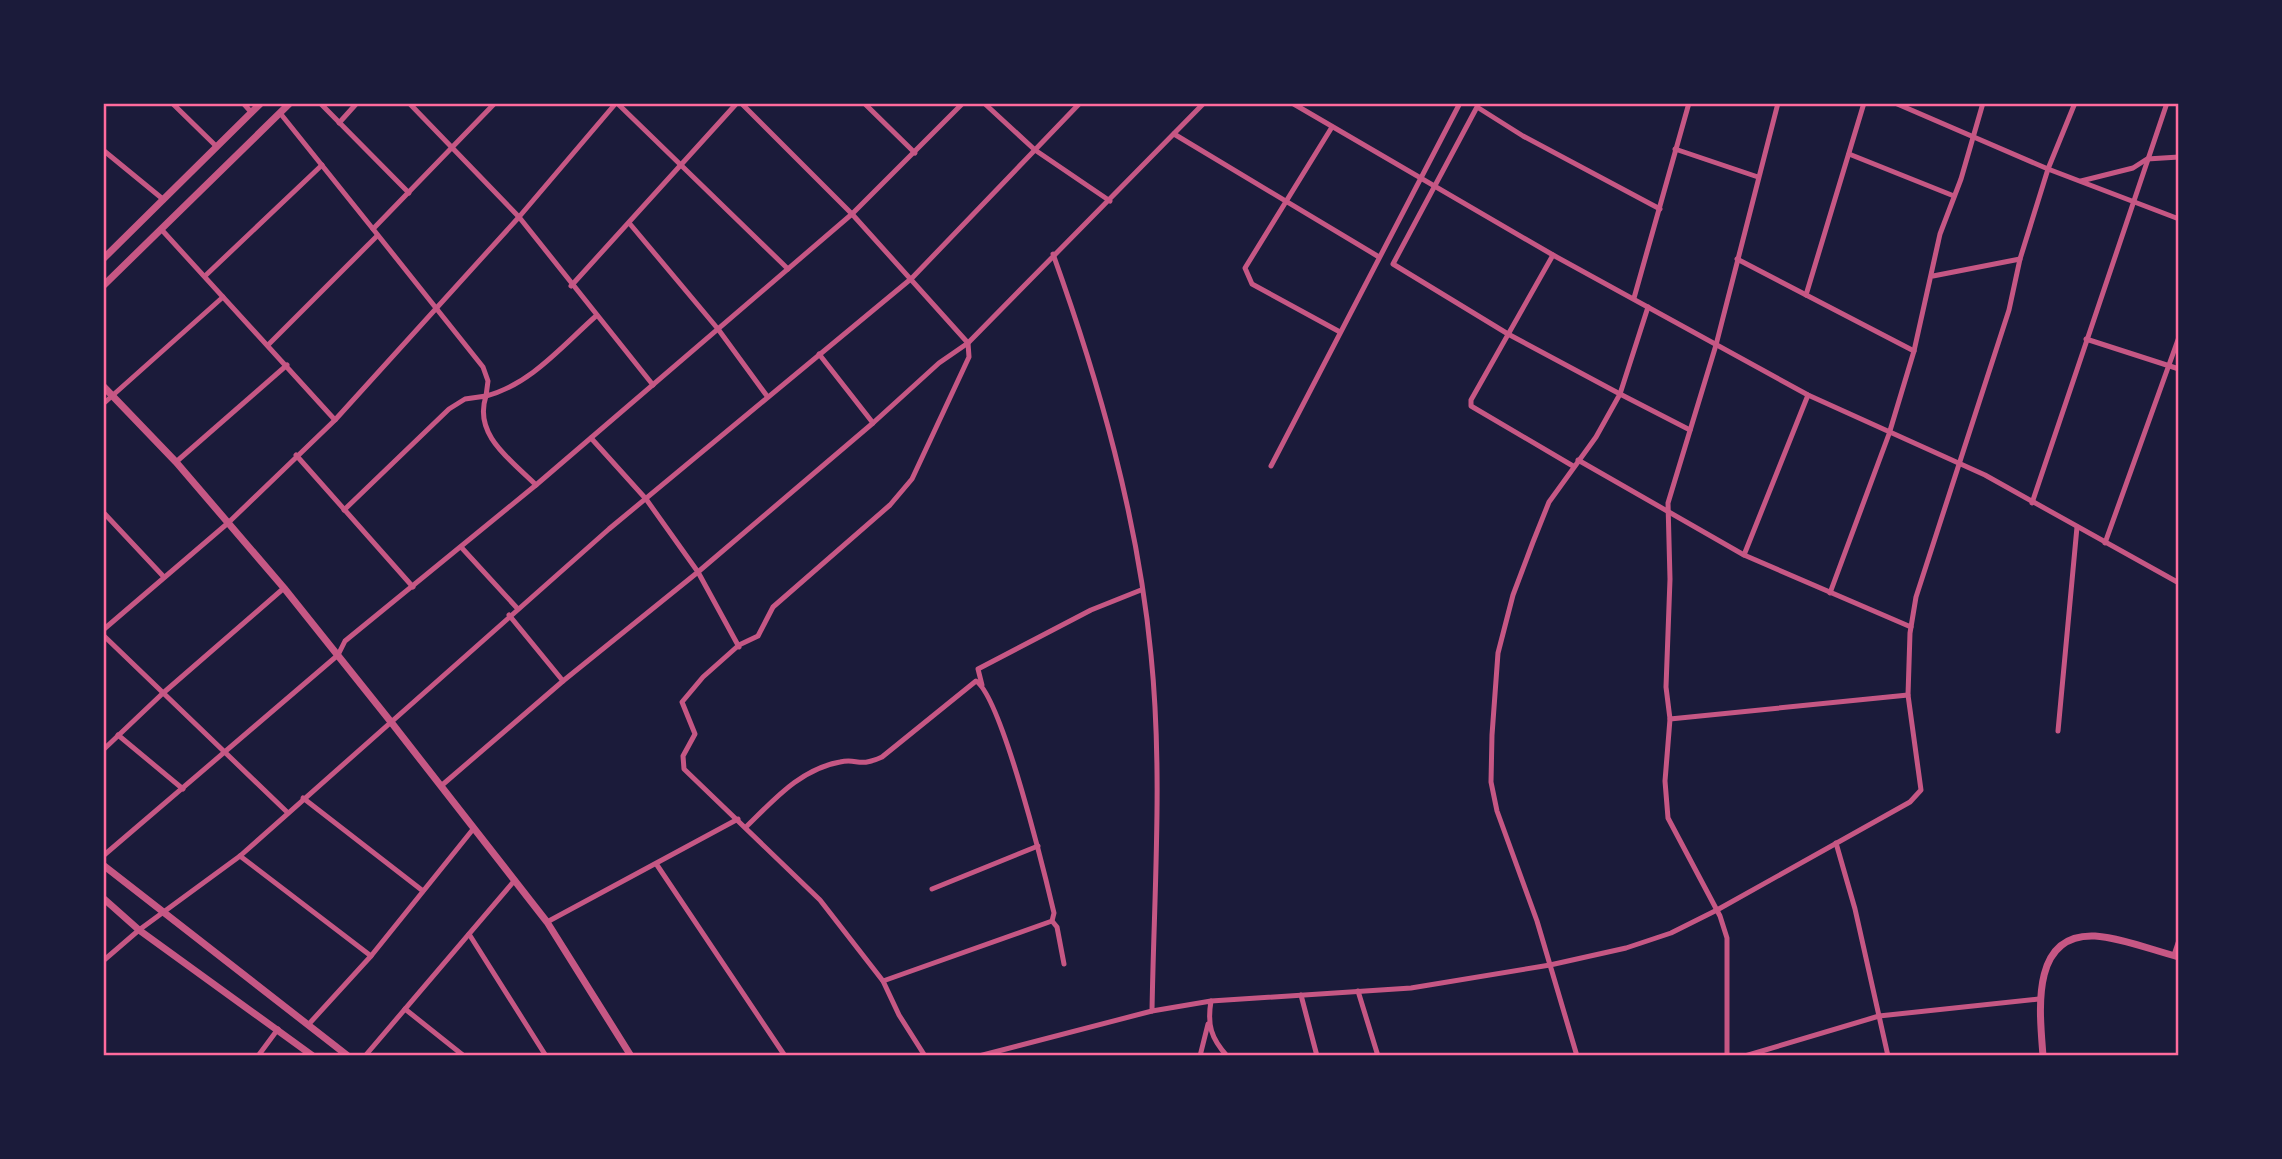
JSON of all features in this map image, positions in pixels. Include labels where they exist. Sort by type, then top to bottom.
[{"type":"street","points":[[172,103],[217,147]]},
{"type":"street","points":[[243,103],[252,113]]},
{"type":"street","points":[[103,259],[261,103]]},
{"type":"street","points":[[103,286],[290,103]]},
{"type":"street","points":[[320,103],[409,193]]},
{"type":"street","points":[[339,123],[357,103]]},
{"type":"street","points":[[409,103],[519,217],[571,286],[653,385]]},
{"type":"street","points":[[373,229],[495,103]]},
{"type":"street","points":[[287,811],[162,694],[103,632],[163,576],[228,523],[335,420],[519,217],[616,103],[788,269]]},
{"type":"street","points":[[571,286],[739,103],[852,214],[968,343],[969,357],[912,479],[890,505],[773,607],[758,636],[739,647],[703,677],[682,702],[695,734],[683,756],[685,773],[738,819],[820,900],[883,981],[899,1015],[925,1056]]},
{"type":"street","points":[[863,103],[915,153]]},
{"type":"street","points":[[103,856],[225,754],[338,654],[345,641],[536,485],[852,214],[963,103]]},
{"type":"street","points":[[984,103],[1035,150],[1110,201]]},
{"type":"street","points":[[103,961],[139,930],[240,856],[287,811],[517,608],[767,396],[912,278],[1080,103]]},
{"type":"street","points":[[441,786],[563,681],[698,572],[939,363],[968,343],[1204,103]]},
{"type":"street","points":[[1293,103],[1553,255],[1808,395],[1889,434],[1985,475],[2179,583]]},
{"type":"street","points":[[1271,466],[1460,103]]},
{"type":"street","points":[[1634,298],[1689,103]]},
{"type":"street","points":[[1727,1056],[1727,938],[1717,910],[1668,818],[1665,781],[1670,719],[1666,687],[1670,579],[1667,511],[1716,345],[1778,103]]},
{"type":"street","points":[[1806,295],[1864,103]]},
{"type":"street","points":[[1895,103],[1975,135],[2048,169],[2179,219]]},
{"type":"street","points":[[1830,593],[1889,434],[1914,351],[1933,276],[1940,234],[1975,135],[1983,103]]},
{"type":"street","points":[[979,1056],[1152,1011],[1211,1001],[1411,988],[1550,965],[1637,944],[1671,933],[1717,910],[1910,802],[1922,790],[1908,695],[1911,627],[1916,597],[2009,310],[2020,259],[2048,169],[2075,103]]},
{"type":"street","points":[[2032,503],[2167,103]]},
{"type":"street","points":[[1660,209],[1524,136],[1477,105],[1393,264],[1508,334],[1690,430]]},
{"type":"street","points":[[280,113],[483,367],[488,381],[482,416],[486,431],[536,485]]},
{"type":"street","points":[[1332,127],[1245,268],[1252,284],[1340,332]]},
{"type":"street","points":[[1174,134],[1379,257]]},
{"type":"street","points":[[1675,149],[1758,177]]},
{"type":"street","points":[[103,150],[164,200]]},
{"type":"street","points":[[1849,154],[1954,196]]},
{"type":"street","points":[[2081,181],[2133,168],[2147,159],[2179,157]]},
{"type":"street","points":[[205,276],[322,165]]},
{"type":"street","points":[[630,224],[718,329],[767,396]]},
{"type":"street","points":[[161,229],[269,344],[335,420]]},
{"type":"street","points":[[269,344],[377,236]]},
{"type":"street","points":[[1053,254],[1075,309],[1091,365],[1131,531],[1152,655],[1158,784],[1152,1011]]},
{"type":"street","points":[[1553,255],[1471,400],[1471,406],[1573,466]]},
{"type":"street","points":[[1737,259],[1914,351]]},
{"type":"street","points":[[1933,276],[2020,259]]},
{"type":"street","points":[[103,404],[223,298]]},
{"type":"street","points":[[1577,1056],[1550,965],[1497,811],[1491,782],[1498,653],[1513,594],[1549,502],[1596,437],[1620,394],[1648,307]]},
{"type":"street","points":[[344,510],[449,409],[465,399],[506,389],[534,371],[596,316]]},
{"type":"street","points":[[2105,543],[2179,337]]},
{"type":"street","points":[[2086,339],[2179,369]]},
{"type":"street","points":[[819,354],[873,423]]},
{"type":"street","points":[[176,462],[287,365]]},
{"type":"street","points":[[103,386],[176,462],[338,654],[547,922],[631,1056]]},
{"type":"street","points":[[1744,555],[1808,395]]},
{"type":"street","points":[[591,438],[646,499],[698,572],[739,647]]},
{"type":"street","points":[[296,455],[413,587]]},
{"type":"street","points":[[1578,460],[1744,555],[1911,627]]},
{"type":"street","points":[[103,512],[163,576]]},
{"type":"street","points":[[2058,731],[2077,527]]},
{"type":"street","points":[[461,547],[517,608]]},
{"type":"street","points":[[103,750],[162,694],[285,588]]},
{"type":"street","points":[[1064,964],[1056,927],[1052,921],[1054,913],[1038,846],[995,711],[982,685],[978,669],[1091,610],[1141,590]]},
{"type":"street","points":[[509,615],[563,681]]},
{"type":"street","points":[[746,827],[791,783],[841,761],[864,765],[881,757],[975,681],[982,685]]},
{"type":"street","points":[[1670,719],[1908,695]]},
{"type":"street","points":[[118,735],[183,789]]},
{"type":"street","points":[[303,798],[423,891]]},
{"type":"street","points":[[547,922],[738,819]]},
{"type":"street","points":[[308,1026],[371,956],[474,828]]},
{"type":"street","points":[[1836,843],[1855,909],[1888,1056]]},
{"type":"street","points":[[932,889],[1038,846]]},
{"type":"street","points":[[240,856],[371,956]]},
{"type":"street","points":[[103,865],[162,914],[348,1056]]},
{"type":"street","points":[[657,865],[785,1056]]},
{"type":"street","points":[[365,1056],[515,880]]},
{"type":"street","points":[[103,898],[139,930],[313,1056]]},
{"type":"street","points":[[883,981],[1052,921]]},
{"type":"street","points":[[468,934],[545,1056]]},
{"type":"street","points":[[2043,1056],[2039,999],[2047,963],[2063,944],[2093,936],[2176,956],[2179,940]]},
{"type":"street","points":[[1358,991],[1378,1056]]},
{"type":"street","points":[[1301,995],[1317,1056]]},
{"type":"street","points":[[1745,1056],[1879,1016],[2039,999]]},
{"type":"street","points":[[1200,1056],[1211,1001]]},
{"type":"street","points":[[405,1009],[464,1056]]},
{"type":"street","points":[[1208,1024],[1212,1036],[1227,1056]]},
{"type":"street","points":[[258,1056],[278,1029]]}]
